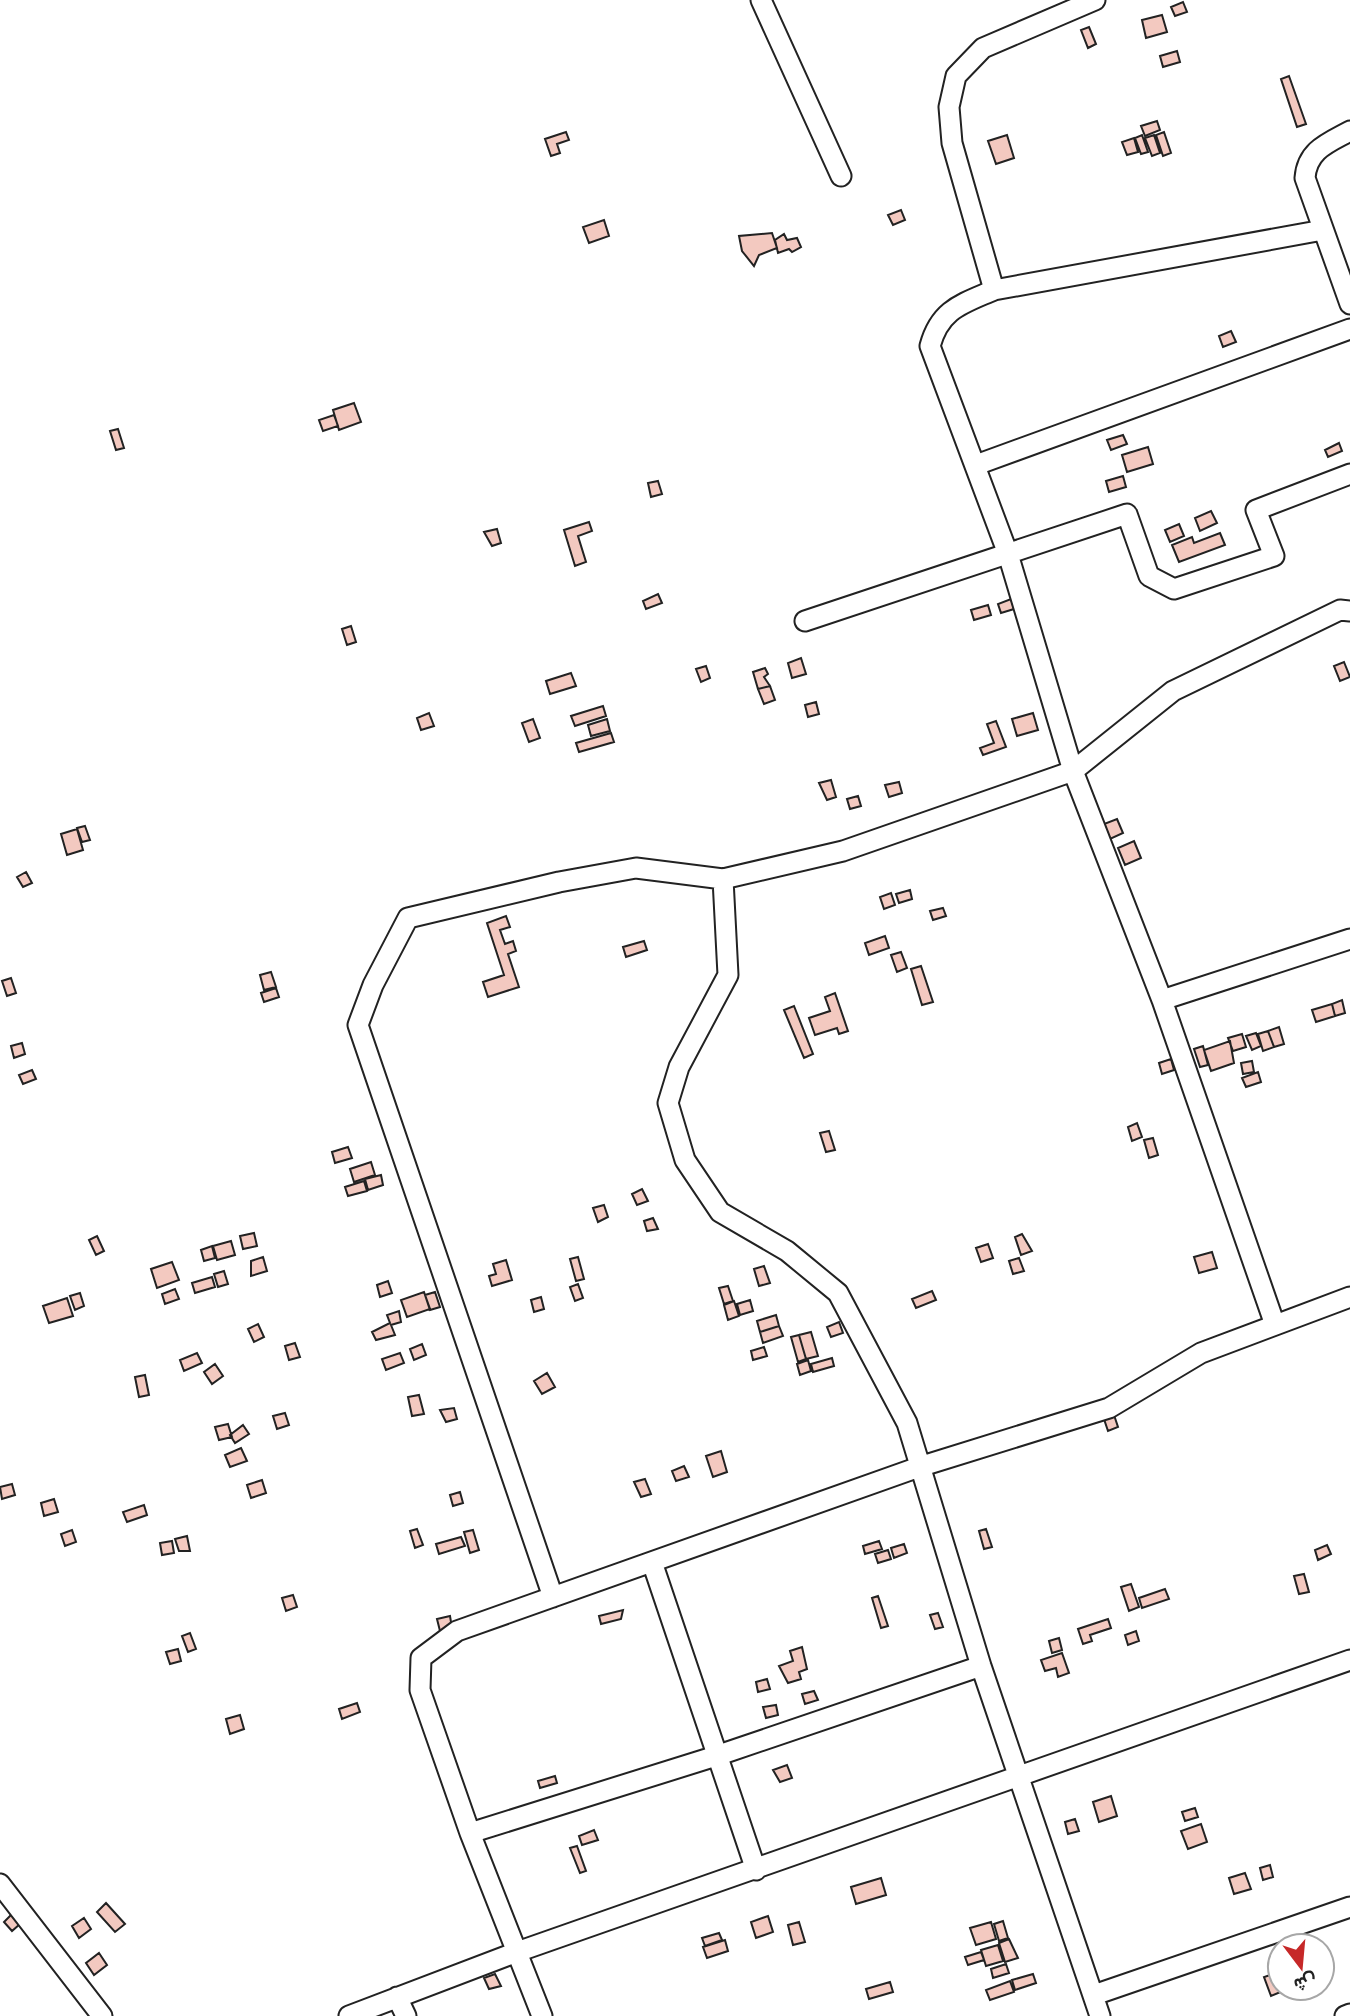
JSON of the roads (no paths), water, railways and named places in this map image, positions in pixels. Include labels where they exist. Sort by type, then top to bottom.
[{"type":"street","points":[[761,0],[841,176]]},
{"type":"street","points":[[994,290],[952,143],[949,107],[956,76],[983,48],[1095,0]]},
{"type":"street","points":[[1350,131],[1317,148],[1306,164],[1305,178],[1350,304]]},
{"type":"street","points":[[1275,1325],[1162,1000],[1073,771],[1008,554],[930,346],[935,327],[954,308],[994,290],[1323,230]]},
{"type":"street","points":[[976,464],[1350,329]]},
{"type":"street","points":[[805,621],[1127,514],[1149,576],[1174,589],[1274,556],[1256,510],[1350,474]]},
{"type":"street","points":[[553,1597],[358,1025],[373,985],[408,918],[559,881],[636,868],[723,879],[843,851],[1073,771],[1173,691],[1340,610],[1350,611]]},
{"type":"street","points":[[723,879],[728,975],[679,1067],[668,1103],[685,1160],[720,1212],[787,1251],[838,1293],[907,1423],[981,1666],[1100,2016]]},
{"type":"street","points":[[1162,1000],[1350,939]]},
{"type":"street","points":[[542,2016],[470,1833],[420,1689],[421,1658],[457,1631],[919,1467],[1110,1408],[1201,1353],[1350,1297]]},
{"type":"street","points":[[652,1562],[756,1870]]},
{"type":"street","points":[[349,2016],[517,1952],[1350,1660]]},
{"type":"street","points":[[470,1833],[716,1756],[981,1666]]},
{"type":"street","points":[[0,1884],[102,2016]]},
{"type":"street","points":[[1094,1995],[1349,1911]]},
{"type":"street","points":[[397,1997],[406,2016]]},
{"type":"street","points":[[1345,2016],[1350,2014]]}]
